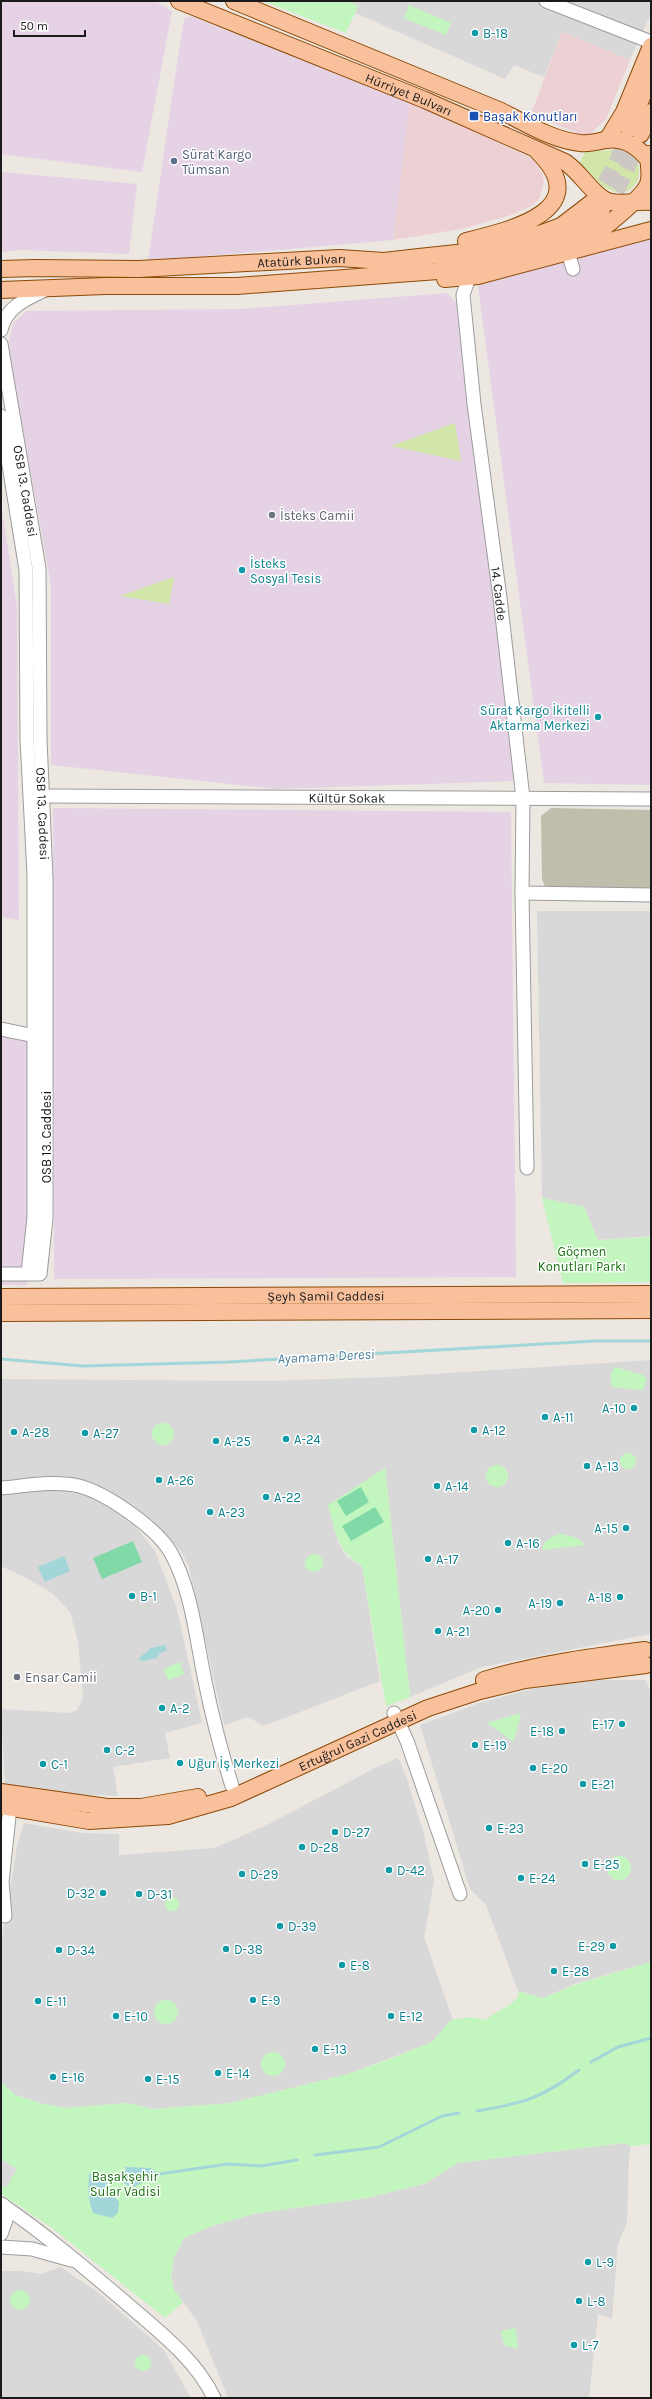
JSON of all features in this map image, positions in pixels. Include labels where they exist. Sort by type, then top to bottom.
[{"type":"main road","name":"Hürriyet Bulvarı","points":[[179,1],[425,100],[573,167],[606,200],[617,202],[651,202]]},
{"type":"main road","name":"Hürriyet Bulvarı","points":[[234,1],[430,84],[501,111],[534,128],[580,144],[607,140],[625,141],[650,157]]},
{"type":"main road","points":[[607,140],[624,112],[651,46]]},
{"type":"main road","points":[[651,75],[635,131],[651,112]]},
{"type":"main road","points":[[384,261],[481,237],[538,217],[553,204],[558,186],[556,174],[534,149]]},
{"type":"main road","points":[[568,252],[597,234],[647,186],[651,168],[650,157]]},
{"type":"main road","name":"Atatürk Bulvarı","points":[[1,270],[35,268],[139,269],[339,258],[384,261],[466,252],[542,233],[561,226],[597,207],[585,226],[565,239],[536,249],[464,267],[405,275]]},
{"type":"main road","points":[[1,290],[51,287],[237,286],[405,275],[453,279],[469,277],[651,230]]},
{"type":"main road","name":"Şeyh Şamil Caddesi","points":[[1,1297],[651,1294]]},
{"type":"main road","name":"Şeyh Şamil Caddesi","points":[[1,1313],[651,1310]]},
{"type":"main road","name":"Ertuğrul Gazi Caddesi","points":[[1,1792],[107,1807],[141,1807],[183,1801],[232,1786],[396,1717],[480,1691],[525,1680],[648,1657]]},
{"type":"main road","name":"Ertuğrul Gazi Caddesi","points":[[4,1803],[38,1814],[89,1820],[168,1816],[231,1798],[396,1717]]},
{"type":"street","points":[[546,1],[651,42]]},
{"type":"street","points":[[568,252],[573,269]]},
{"type":"street","points":[[464,295],[469,277]]},
{"type":"street","points":[[453,279],[464,295]]},
{"type":"street","points":[[1,330],[7,315],[15,306],[51,287]]},
{"type":"street","name":"14. Cadde","points":[[464,295],[474,404],[500,598],[522,798],[522,893],[527,1168]]},
{"type":"street","name":"OSB 13. Caddesi","points":[[1,344],[39,568],[33,594]]},
{"type":"street","points":[[1,416],[26,570],[33,594],[34,611]]},
{"type":"street","name":"OSB 13. Caddesi","points":[[1,1274],[40,1274],[46,1218],[46,878],[34,611]]},
{"type":"street","name":"OSB 13. Caddesi","points":[[28,1273],[34,1217],[34,874],[27,739],[34,611]]},
{"type":"street","name":"Kültür Sokak","points":[[43,796],[651,799]]},
{"type":"street","points":[[522,893],[651,895]]},
{"type":"street","points":[[1,1029],[33,1034],[46,1039]]},
{"type":"street","points":[[1,1488],[50,1483],[78,1486],[97,1492],[128,1511],[170,1551],[182,1577],[214,1725],[232,1786]]},
{"type":"street","points":[[396,1717],[460,1894]]},
{"type":"street","points":[[4,1803],[2,1883],[5,1916]]},
{"type":"street","points":[[1,2234],[6,2220],[2,2204]]},
{"type":"street","points":[[2,2204],[82,2264],[175,2347],[196,2369],[214,2398]]},
{"type":"street","points":[[1,2247],[32,2249],[82,2264]]},
{"type":"shaded area","points":[[1,1],[155,1],[172,11],[142,172],[1,154]]},
{"type":"shaded area","points":[[347,1],[651,1],[651,14],[630,60],[562,32],[544,77],[514,65],[505,79],[355,13],[358,6]]},
{"type":"shaded area","points":[[190,16],[410,101],[393,240],[148,261],[182,30],[184,19]]},
{"type":"shaded area","points":[[562,32],[630,60],[606,119],[587,137],[531,114]]},
{"type":"shaded area","points":[[410,101],[533,159],[542,173],[544,182],[539,199],[532,206],[508,216],[461,229],[393,240]]},
{"type":"shaded area","points":[[1,172],[137,184],[129,254],[22,250],[1,252]]},
{"type":"shaded area","points":[[651,232],[651,785],[544,783],[478,286]]},
{"type":"shaded area","points":[[447,293],[459,306],[519,781],[276,789],[51,765],[51,585],[8,345],[13,323],[27,311],[240,309]]},
{"type":"shaded area","points":[[1,505],[17,606],[19,920],[1,917]]},
{"type":"shaded area","points":[[53,808],[511,812],[516,1277],[54,1279]]},
{"type":"shaded area","points":[[551,808],[651,810],[651,889],[546,889],[542,879],[541,816]]},
{"type":"shaded area","points":[[537,911],[651,911],[651,1236],[598,1240],[584,1207],[542,1198]]},
{"type":"shaded area","points":[[1,1035],[34,1040],[27,1285],[1,1285]]},
{"type":"shaded area","points":[[651,1360],[650,1634],[482,1667],[410,1697],[385,1468],[334,1525],[338,1542],[347,1557],[362,1566],[380,1681],[264,1726],[248,1717],[224,1725],[189,1567],[181,1551],[158,1526],[132,1505],[107,1489],[90,1483],[1,1482],[1,1379],[267,1381],[387,1377]]},
{"type":"shaded area","points":[[31,1490],[64,1491],[86,1495],[122,1515],[134,1525],[155,1551],[177,1609],[202,1723],[165,1733],[170,1758],[113,1767],[118,1796],[76,1794],[5,1784],[1,1709],[69,1713],[77,1710],[83,1698],[78,1642],[70,1612],[52,1593],[1,1566],[1,1494]]},
{"type":"shaded area","points":[[591,1680],[645,1680],[651,1692],[651,1962],[574,1984],[543,1998],[518,1991],[486,1905],[470,1889],[420,1725],[482,1702],[540,1687]]},
{"type":"shaded area","points":[[398,1758],[406,1776],[424,1834],[434,1881],[424,1937],[453,2020],[432,2042],[348,2074],[231,2103],[153,2109],[127,2103],[65,2108],[40,2103],[15,2095],[1,2081],[1,1944],[17,1846],[24,1823],[83,1833],[119,1834],[119,1855],[214,1848],[265,1826],[377,1767]]},
{"type":"shaded area","points":[[624,2143],[631,2146],[629,2157],[627,2223],[618,2244],[612,2319],[598,2314],[589,2398],[228,2398],[197,2321],[174,2290],[171,2276],[174,2257],[184,2238],[209,2227],[253,2214],[366,2198],[424,2184],[458,2163]]},
{"type":"shaded area","points":[[1,2159],[17,2169],[6,2188],[1,2185]]},
{"type":"shaded area","points":[[61,2267],[100,2294],[164,2350],[191,2398],[1,2398],[1,2271],[23,2271],[41,2274]]},
{"type":"green space","points":[[263,1],[347,1],[358,6],[346,33]]},
{"type":"green space","points":[[409,5],[451,23],[446,35],[404,18]]},
{"type":"green space","points":[[623,149],[632,154],[637,162],[639,171],[638,179],[633,187],[626,191],[616,192],[604,187],[580,162],[585,152]]},
{"type":"green space","points":[[455,423],[461,461],[391,446]]},
{"type":"green space","points":[[174,577],[169,604],[120,596]]},
{"type":"green space","name":"Göçmen Konutları Parkı","points":[[542,1198],[584,1207],[598,1240],[651,1237],[651,1282],[563,1283]]},
{"type":"green space","points":[[615,1367],[643,1375],[647,1380],[643,1390],[611,1387],[611,1372]]},
{"type":"green space","points":[[163,1423],[167,1424],[173,1430],[173,1438],[167,1444],[163,1445],[159,1444],[153,1438],[152,1434],[153,1430],[159,1424]]},
{"type":"green space","points":[[628,1453],[634,1455],[636,1461],[634,1467],[628,1469],[622,1467],[620,1461],[622,1455]]},
{"type":"green space","points":[[497,1465],[505,1468],[508,1476],[505,1484],[497,1487],[489,1484],[486,1476],[489,1468]]},
{"type":"green space","points":[[385,1468],[410,1697],[386,1706],[362,1566],[353,1560],[338,1540],[328,1505]]},
{"type":"green space","points":[[361,1487],[369,1502],[346,1516],[337,1501]]},
{"type":"green space","points":[[375,1507],[384,1522],[351,1541],[342,1526]]},
{"type":"green space","points":[[562,1534],[577,1538],[585,1545],[542,1550],[546,1541]]},
{"type":"green space","points":[[133,1541],[142,1562],[102,1579],[93,1558]]},
{"type":"green space","points":[[314,1554],[320,1557],[323,1563],[320,1569],[314,1572],[308,1569],[305,1563],[308,1557]]},
{"type":"green space","points":[[180,1662],[184,1674],[168,1680],[164,1669]]},
{"type":"green space","points":[[521,1713],[514,1742],[487,1723]]},
{"type":"green space","points":[[619,1856],[627,1860],[631,1868],[627,1876],[619,1880],[611,1876],[607,1868],[611,1860]]},
{"type":"green space","points":[[172,1897],[177,1899],[179,1904],[177,1909],[172,1911],[167,1909],[165,1904],[167,1899]]},
{"type":"green space","name":"Başakşehir Sular Vadisi","points":[[651,1962],[651,2144],[631,2146],[624,2143],[458,2163],[424,2184],[366,2198],[253,2214],[209,2227],[184,2238],[174,2257],[171,2276],[174,2290],[183,2302],[165,2318],[52,2228],[1,2194],[1,2081],[15,2095],[40,2103],[65,2108],[127,2103],[153,2109],[231,2103],[348,2074],[384,2061],[432,2042],[451,2020],[471,2017],[486,2020],[515,2000],[519,1996],[518,1991],[543,1998],[574,1985]]},
{"type":"green space","points":[[166,2000],[175,2003],[178,2012],[175,2021],[166,2024],[157,2021],[154,2012],[157,2003]]},
{"type":"green space","points":[[273,2052],[281,2056],[285,2064],[281,2072],[273,2076],[265,2072],[261,2064],[265,2056]]},
{"type":"green space","points":[[16,2290],[24,2290],[30,2296],[30,2304],[24,2310],[16,2310],[10,2304],[10,2296]]},
{"type":"green space","points":[[516,2328],[518,2349],[504,2345],[501,2331]]},
{"type":"green space","points":[[140,2355],[146,2355],[151,2360],[149,2369],[146,2371],[140,2371],[135,2366],[135,2360]]},
{"type":"water","points":[[64,1556],[70,1571],[45,1582],[38,1567]]},
{"type":"water","points":[[165,1645],[167,1650],[160,1653],[157,1658],[143,1661],[138,1659],[151,1648]]},
{"type":"water","points":[[125,2167],[151,2168],[159,2174],[153,2180],[149,2179],[134,2187],[131,2184],[128,2186],[120,2180],[121,2173],[126,2170]]},
{"type":"water","points":[[97,2173],[106,2179],[110,2191],[119,2202],[118,2213],[112,2218],[93,2213],[91,2208],[88,2185],[89,2174]]},
{"type":"waterway","name":"Ayamama Deresi","points":[[1,1359],[83,1366],[229,1362],[595,1341],[651,1341]]},
{"type":"waterway","points":[[591,2062],[618,2047],[651,2038]]},
{"type":"waterway","points":[[477,2111],[519,2102],[542,2094],[554,2088],[579,2070]]},
{"type":"waterway","points":[[315,2155],[379,2147],[442,2116],[459,2113]]},
{"type":"waterway","points":[[159,2174],[228,2164],[261,2166],[297,2160]]},
{"type":"tunnel","points":[[591,203],[613,168],[629,129]]},
{"type":"tunnel","points":[[602,210],[618,188],[641,136]]},
{"type":"place","name":"B-18","points":[[475,33]]},
{"type":"place","name":"Başak Konutları","points":[[474,116]]},
{"type":"place","name":"Sürat Kargo Tümsan","points":[[174,161]]},
{"type":"place","name":"İsteks Camii","points":[[272,515]]},
{"type":"place","name":"İsteks Sosyal Tesis","points":[[242,570]]},
{"type":"place","name":"Sürat Kargo İkitelli Aktarma Merkezi","points":[[598,717]]},
{"type":"place","name":"A-10","points":[[634,1408]]},
{"type":"place","name":"A-11","points":[[545,1417]]},
{"type":"place","name":"A-12","points":[[474,1430]]},
{"type":"place","name":"A-28","points":[[14,1432]]},
{"type":"place","name":"A-27","points":[[85,1433]]},
{"type":"place","name":"A-24","points":[[286,1439]]},
{"type":"place","name":"A-25","points":[[216,1441]]},
{"type":"place","name":"A-13","points":[[587,1466]]},
{"type":"place","name":"A-26","points":[[159,1480]]},
{"type":"place","name":"A-14","points":[[437,1486]]},
{"type":"place","name":"A-22","points":[[266,1497]]},
{"type":"place","name":"A-23","points":[[210,1512]]},
{"type":"place","name":"A-15","points":[[626,1528]]},
{"type":"place","name":"A-16","points":[[508,1543]]},
{"type":"place","name":"A-17","points":[[428,1559]]},
{"type":"place","name":"B-1","points":[[132,1596]]},
{"type":"place","name":"A-18","points":[[620,1597]]},
{"type":"place","name":"A-19","points":[[560,1603]]},
{"type":"place","name":"A-20","points":[[498,1610]]},
{"type":"place","name":"A-21","points":[[438,1631]]},
{"type":"place","name":"Ensar Camii","points":[[17,1677]]},
{"type":"place","name":"A-2","points":[[162,1708]]},
{"type":"place","name":"E-17","points":[[622,1724]]},
{"type":"place","name":"E-18","points":[[562,1731]]},
{"type":"place","name":"E-19","points":[[475,1745]]},
{"type":"place","name":"C-2","points":[[107,1750]]},
{"type":"place","name":"Uğur İş Merkezi","points":[[180,1763]]},
{"type":"place","name":"C-1","points":[[43,1764]]},
{"type":"place","name":"E-20","points":[[533,1768]]},
{"type":"place","name":"E-21","points":[[583,1784]]},
{"type":"place","name":"E-23","points":[[489,1828]]},
{"type":"place","name":"D-27","points":[[335,1832]]},
{"type":"place","name":"D-28","points":[[302,1847]]},
{"type":"place","name":"E-25","points":[[585,1864]]},
{"type":"place","name":"D-42","points":[[389,1870]]},
{"type":"place","name":"D-29","points":[[242,1874]]},
{"type":"place","name":"E-24","points":[[521,1878]]},
{"type":"place","name":"D-32","points":[[103,1893]]},
{"type":"place","name":"D-31","points":[[139,1894]]},
{"type":"place","name":"D-39","points":[[280,1926]]},
{"type":"place","name":"E-29","points":[[613,1946]]},
{"type":"place","name":"D-38","points":[[226,1949]]},
{"type":"place","name":"D-34","points":[[59,1950]]},
{"type":"place","name":"E-8","points":[[342,1965]]},
{"type":"place","name":"E-28","points":[[554,1971]]},
{"type":"place","name":"E-9","points":[[253,2000]]},
{"type":"place","name":"E-11","points":[[38,2001]]},
{"type":"place","name":"E-10","points":[[116,2016]]},
{"type":"place","name":"E-12","points":[[391,2016]]},
{"type":"place","name":"E-13","points":[[315,2049]]},
{"type":"place","name":"E-14","points":[[218,2073]]},
{"type":"place","name":"E-16","points":[[53,2077]]},
{"type":"place","name":"E-15","points":[[148,2079]]},
{"type":"place","name":"L-9","points":[[588,2262]]},
{"type":"place","name":"L-8","points":[[579,2301]]},
{"type":"place","name":"L-7","points":[[574,2345]]}]
